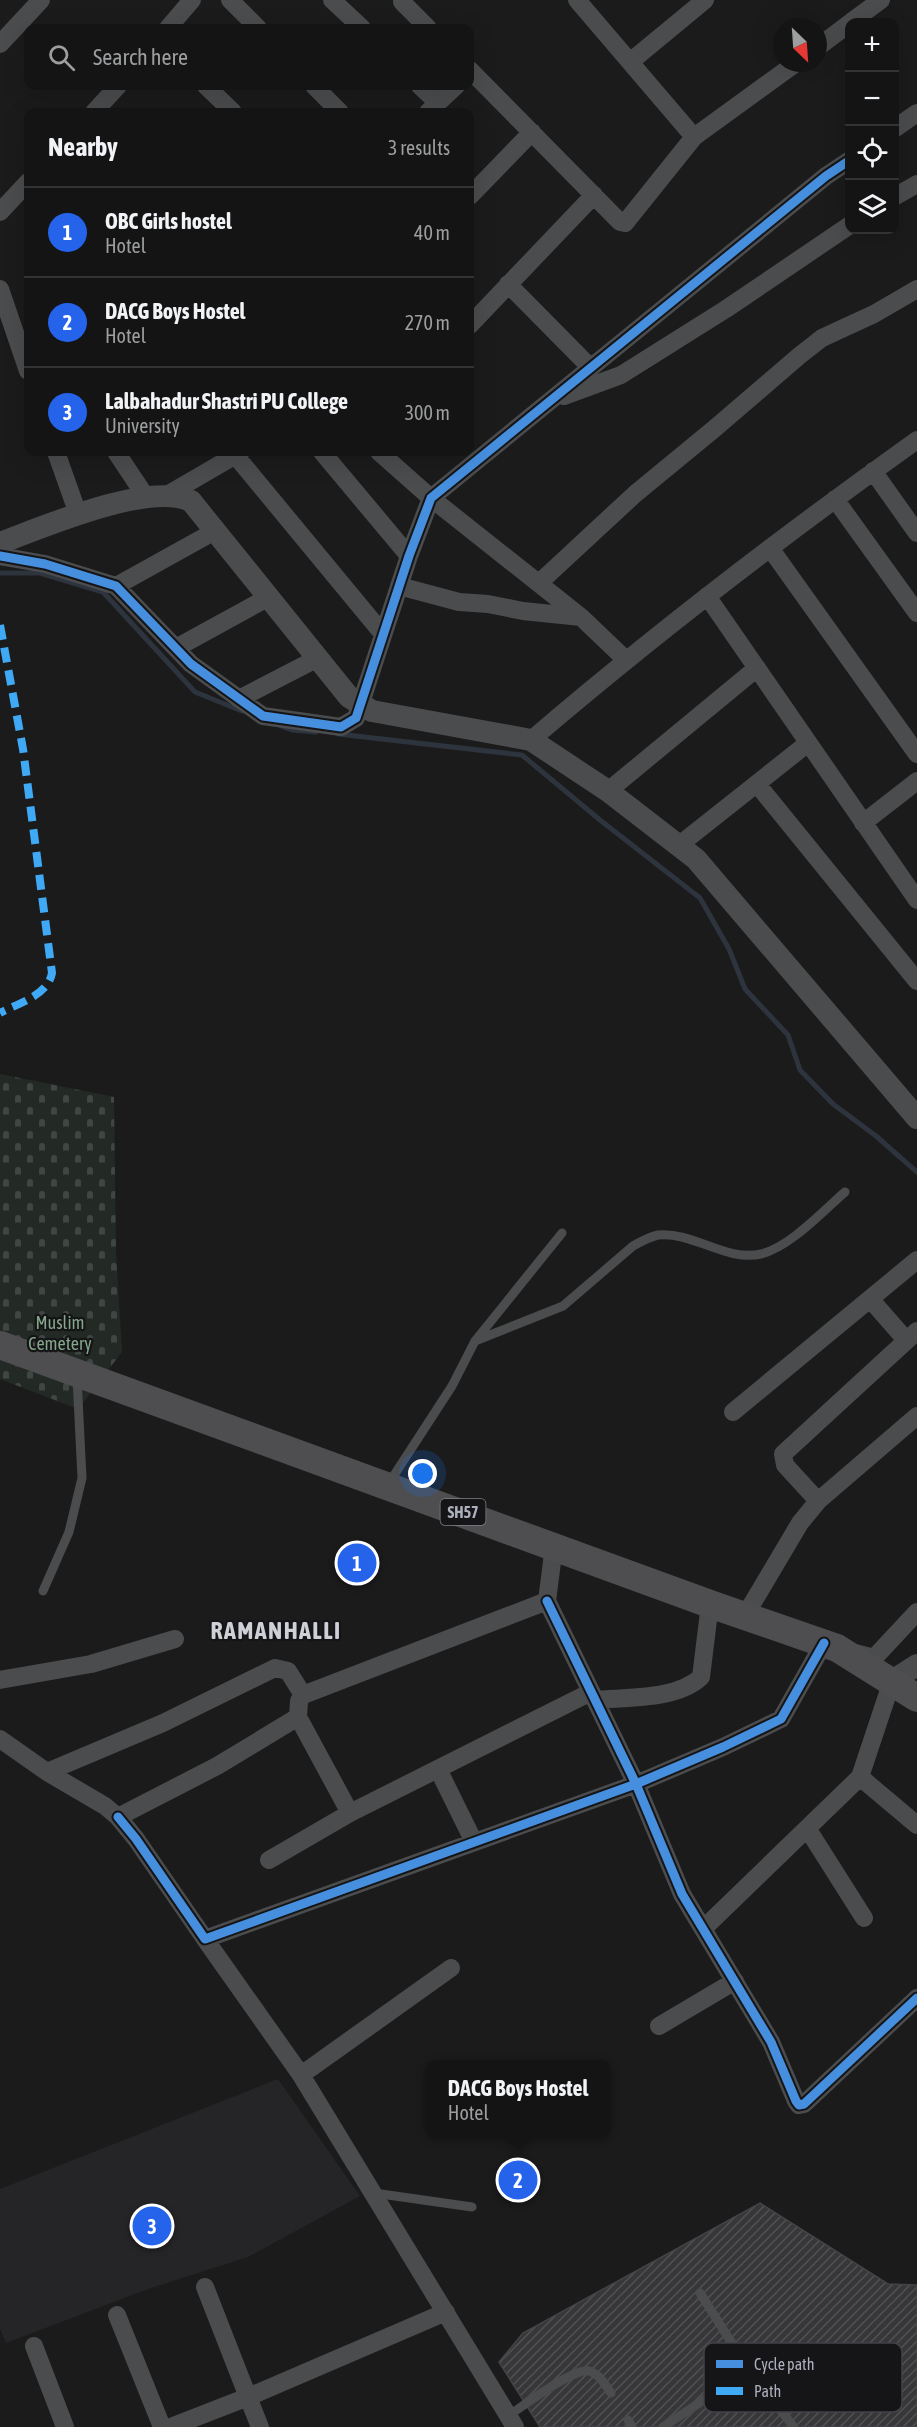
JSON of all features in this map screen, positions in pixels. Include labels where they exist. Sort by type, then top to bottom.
[{"type":"main road","name":"SH57","points":[[0,1345],[831,1646],[917,1698]]},
{"type":"street","points":[[0,44],[41,0]]},
{"type":"street","points":[[171,24],[192,0]]},
{"type":"street","points":[[230,0],[254,24]]},
{"type":"street","points":[[332,0],[358,24]]},
{"type":"street","points":[[577,0],[694,137]]},
{"type":"street","points":[[857,18],[880,0]]},
{"type":"street","points":[[402,2],[424,24]]},
{"type":"street","points":[[630,62],[698,2]]},
{"type":"street","points":[[827,40],[845,27]]},
{"type":"street","points":[[474,75],[620,222],[625,223],[694,137],[784,72]]},
{"type":"street","points":[[104,108],[115,90]]},
{"type":"street","points":[[210,90],[229,108]]},
{"type":"street","points":[[318,90],[336,108]]},
{"type":"street","points":[[422,90],[433,108],[452,90]]},
{"type":"street","points":[[898,126],[917,113]]},
{"type":"street","points":[[474,192],[532,132]]},
{"type":"street","points":[[0,556],[45,564],[116,586],[191,664],[263,716],[341,726],[356,718],[409,556],[431,498],[845,163]]},
{"type":"street","points":[[899,194],[917,184]]},
{"type":"street","points":[[0,212],[24,186]]},
{"type":"street","points":[[474,321],[594,195]]},
{"type":"street","points":[[551,400],[621,375],[726,309],[845,228]]},
{"type":"street","points":[[508,284],[591,368]]},
{"type":"street","points":[[0,289],[24,354]]},
{"type":"street","points":[[539,583],[635,494],[822,338],[874,314],[917,289]]},
{"type":"street","points":[[531,740],[625,659],[770,548],[917,440]]},
{"type":"street","points":[[58,456],[78,514]]},
{"type":"street","points":[[120,456],[157,496],[191,501],[349,697],[372,711],[531,740],[608,792],[696,859],[917,1118]]},
{"type":"street","points":[[0,543],[78,514],[157,496],[228,456]]},
{"type":"street","points":[[234,456],[383,634]]},
{"type":"street","points":[[325,456],[409,556]]},
{"type":"street","points":[[384,456],[431,498],[581,617],[625,659]]},
{"type":"street","points":[[873,471],[917,533]]},
{"type":"street","points":[[835,500],[917,613]]},
{"type":"street","points":[[116,586],[215,531]]},
{"type":"street","points":[[770,548],[917,754]]},
{"type":"street","points":[[399,586],[459,602],[581,617]]},
{"type":"street","points":[[707,596],[917,900]]},
{"type":"street","points":[[176,648],[268,597]]},
{"type":"street","points":[[239,699],[318,658]]},
{"type":"street","points":[[608,792],[757,668]]},
{"type":"street","points":[[678,846],[808,743]]},
{"type":"street","points":[[863,823],[917,781]]},
{"type":"street","points":[[757,784],[917,981]]},
{"type":"street","points":[[733,1412],[917,1260]]},
{"type":"street","points":[[818,1501],[785,1465],[783,1454],[911,1336],[871,1300]]},
{"type":"street","points":[[269,1860],[350,1813],[593,1696],[664,1694],[683,1690],[693,1685],[701,1677],[714,1605],[747,1614],[800,1523],[818,1501],[917,1416]]},
{"type":"street","points":[[554,1546],[547,1601],[636,1784],[682,1894],[771,2042],[799,2105],[804,2104],[917,1998]]},
{"type":"street","points":[[350,1813],[298,1717],[299,1701],[303,1695],[547,1601]]},
{"type":"street","points":[[205,1939],[636,1784],[723,1747],[781,1719],[831,1646],[873,1658],[917,1612]]},
{"type":"street","points":[[0,1680],[91,1664],[175,1639]]},
{"type":"street","points":[[703,1929],[860,1777],[892,1681],[917,1665]]},
{"type":"street","points":[[47,1772],[163,1723],[275,1668],[288,1671],[303,1695]]},
{"type":"street","points":[[118,1817],[217,1766],[298,1717]]},
{"type":"street","points":[[0,1739],[47,1772],[105,1806],[118,1817],[136,1839],[301,2075],[511,2421]]},
{"type":"street","points":[[438,1769],[474,1842]]},
{"type":"street","points":[[860,1777],[917,1825]]},
{"type":"street","points":[[807,1828],[864,1918]]},
{"type":"street","points":[[301,2075],[451,1968]]},
{"type":"street","points":[[659,2026],[735,1981]]},
{"type":"street","points":[[205,2287],[260,2427]]},
{"type":"street","points":[[171,2427],[248,2397],[446,2312]]},
{"type":"street","points":[[117,2315],[162,2427]]},
{"type":"street","points":[[34,2346],[65,2427]]},
{"type":"lane","points":[[475,1341],[563,1306],[633,1246],[646,1239],[658,1235],[671,1235],[741,1255],[760,1254],[788,1240],[845,1192]]},
{"type":"lane","points":[[388,1485],[452,1386],[475,1341],[562,1233]]},
{"type":"lane","points":[[43,1591],[69,1532],[82,1478],[77,1373]]},
{"type":"lane","points":[[373,2193],[472,2207]]},
{"type":"lane","points":[[700,2293],[732,2343]]},
{"type":"lane","points":[[511,2421],[573,2375],[587,2371],[598,2375],[611,2393]]},
{"type":"lane","points":[[663,2427],[704,2400]]},
{"type":"lane","points":[[782,2412],[794,2427]]},
{"type":"shaded area","points":[[278,2079],[360,2196],[248,2257],[148,2289],[6,2343],[0,2329],[0,2189]]},
{"type":"green space","name":"Muslim Cemetery","points":[[0,1074],[114,1097],[116,1253],[122,1352],[78,1409],[0,1379]]},
{"type":"building","points":[[760,2203],[888,2284],[917,2285],[917,2427],[540,2427],[499,2362],[523,2333]]},
{"type":"waterway","points":[[0,573],[40,573],[103,592],[195,692],[242,711]]},
{"type":"waterway","points":[[281,726],[292,730],[316,732]]},
{"type":"waterway","points":[[338,734],[522,755],[600,820],[700,898],[729,949],[745,989],[788,1035],[800,1070],[833,1104],[876,1136],[917,1172]]},
{"type":"marked path","points":[[0,625],[23,749],[52,973],[49,981],[39,993],[0,1013]]},
{"type":"cycle path","points":[[0,556],[45,564],[116,586],[191,664],[263,716],[341,727],[356,718],[409,556],[431,498],[826,176],[845,163]]},
{"type":"cycle path","points":[[118,1817],[136,1839],[205,1939],[636,1784],[547,1601]]},
{"type":"cycle path","points":[[824,1643],[781,1719],[723,1747],[636,1784],[682,1894],[771,2042],[799,2105],[804,2104],[917,1998]]},
{"type":"place","name":"OBC Girls hostel","points":[[357,1563]]},
{"type":"place","name":"DACG Boys Hostel","points":[[518,2180]]},
{"type":"place","name":"Lalbahadur Shastri PU College","points":[[152,2226]]},
{"type":"district","name":"RAMANHALLI","points":[[276,1631]]}]
